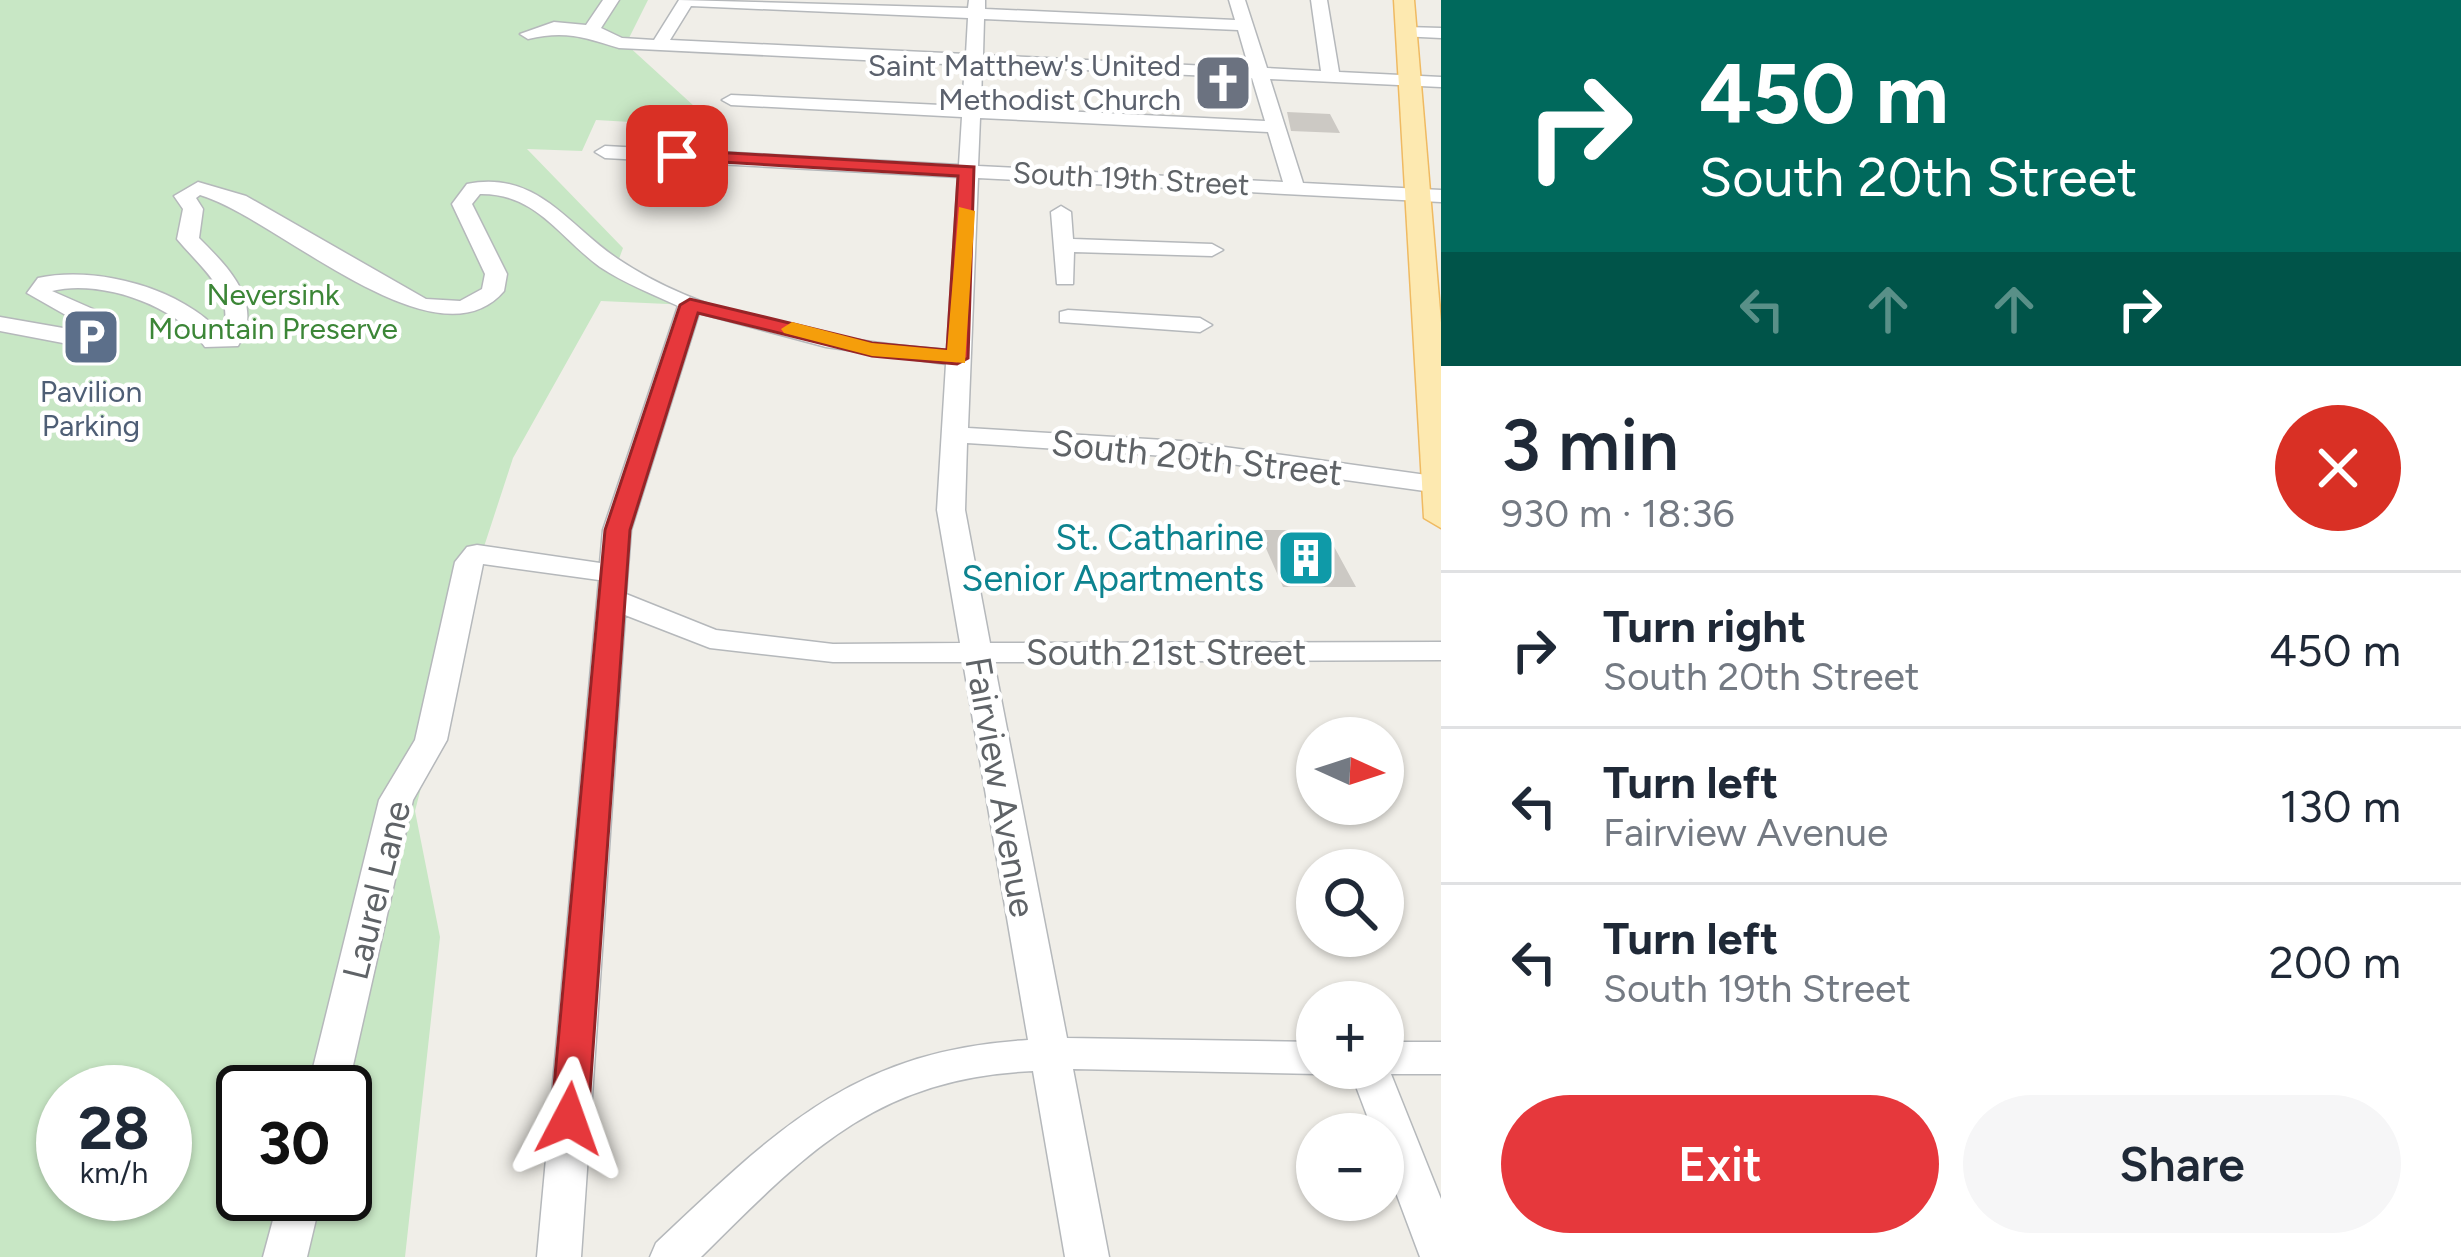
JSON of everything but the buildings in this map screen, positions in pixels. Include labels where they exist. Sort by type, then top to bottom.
[{"type":"main road","points":[[1404,0],[1410,80],[1429,195],[1441,518]]},
{"type":"street","points":[[592,32],[611,0]]},
{"type":"street","points":[[1238,0],[1295,188]]},
{"type":"street","points":[[1319,0],[1330,77]]},
{"type":"street","points":[[659,45],[686,1],[976,6],[1245,25]]},
{"type":"street","name":"Fairview Avenue","points":[[976,6],[951,510],[1087,1257]]},
{"type":"street","points":[[528,34],[563,27],[619,43],[1441,82]]},
{"type":"street","points":[[1406,32],[1441,33]]},
{"type":"street","points":[[730,100],[1277,127]]},
{"type":"street","name":"South 19th Street","points":[[605,152],[1429,195]]},
{"type":"street","points":[[0,324],[79,337],[92,333],[97,329],[94,318],[38,293],[46,283],[84,280],[118,286],[188,314],[200,321],[212,342],[230,341],[237,327],[229,281],[188,239],[193,209],[184,196],[198,188],[238,200],[407,301],[452,310],[472,307],[493,290],[496,274],[462,209],[474,188],[501,185],[540,199],[593,253],[690,305],[872,349],[957,358]]},
{"type":"street","points":[[1061,212],[1065,279]]},
{"type":"street","points":[[1064,245],[1212,250]]},
{"type":"street","points":[[559,1257],[617,530],[690,305]]},
{"type":"street","points":[[1068,317],[1200,325]]},
{"type":"street","name":"South 20th Street","points":[[955,435],[1181,449],[1438,485]]},
{"type":"street","name":"Laurel Lane","points":[[333,1065],[396,800],[431,740],[469,562],[477,553],[496,553],[613,586]]},
{"type":"street","name":"South 21st Street","points":[[613,586],[687,632],[748,647],[976,652],[1441,651]]},
{"type":"street","points":[[672,1257],[754,1177],[861,1096],[937,1069],[1049,1056],[1296,1058]]},
{"type":"street","points":[[1404,1058],[1441,1058]]},
{"type":"street","points":[[1377,1089],[1441,1254]]},
{"type":"street","points":[[285,1257],[294,1221]]},
{"type":"green space","name":"Neversink Mountain Preserve","points":[[0,0],[648,0],[626,44],[717,127],[596,120],[582,151],[527,149],[623,248],[616,267],[690,305],[601,301],[513,458],[478,565],[415,811],[440,937],[405,1257],[0,1257]]},
{"type":"slow traffic","points":[[792,329],[872,349],[957,358],[965,211]]},
{"type":"place","name":"Saint Matthew's United Methodist Church","points":[[1223,83]]},
{"type":"place","name":"Pavilion Parking","points":[[91,337]]},
{"type":"place","name":"St. Catharine Senior Apartments","points":[[1306,558]]},
{"type":"route","points":[[569,1119],[617,530],[690,305],[872,349],[957,358],[968,171],[677,156]]}]
